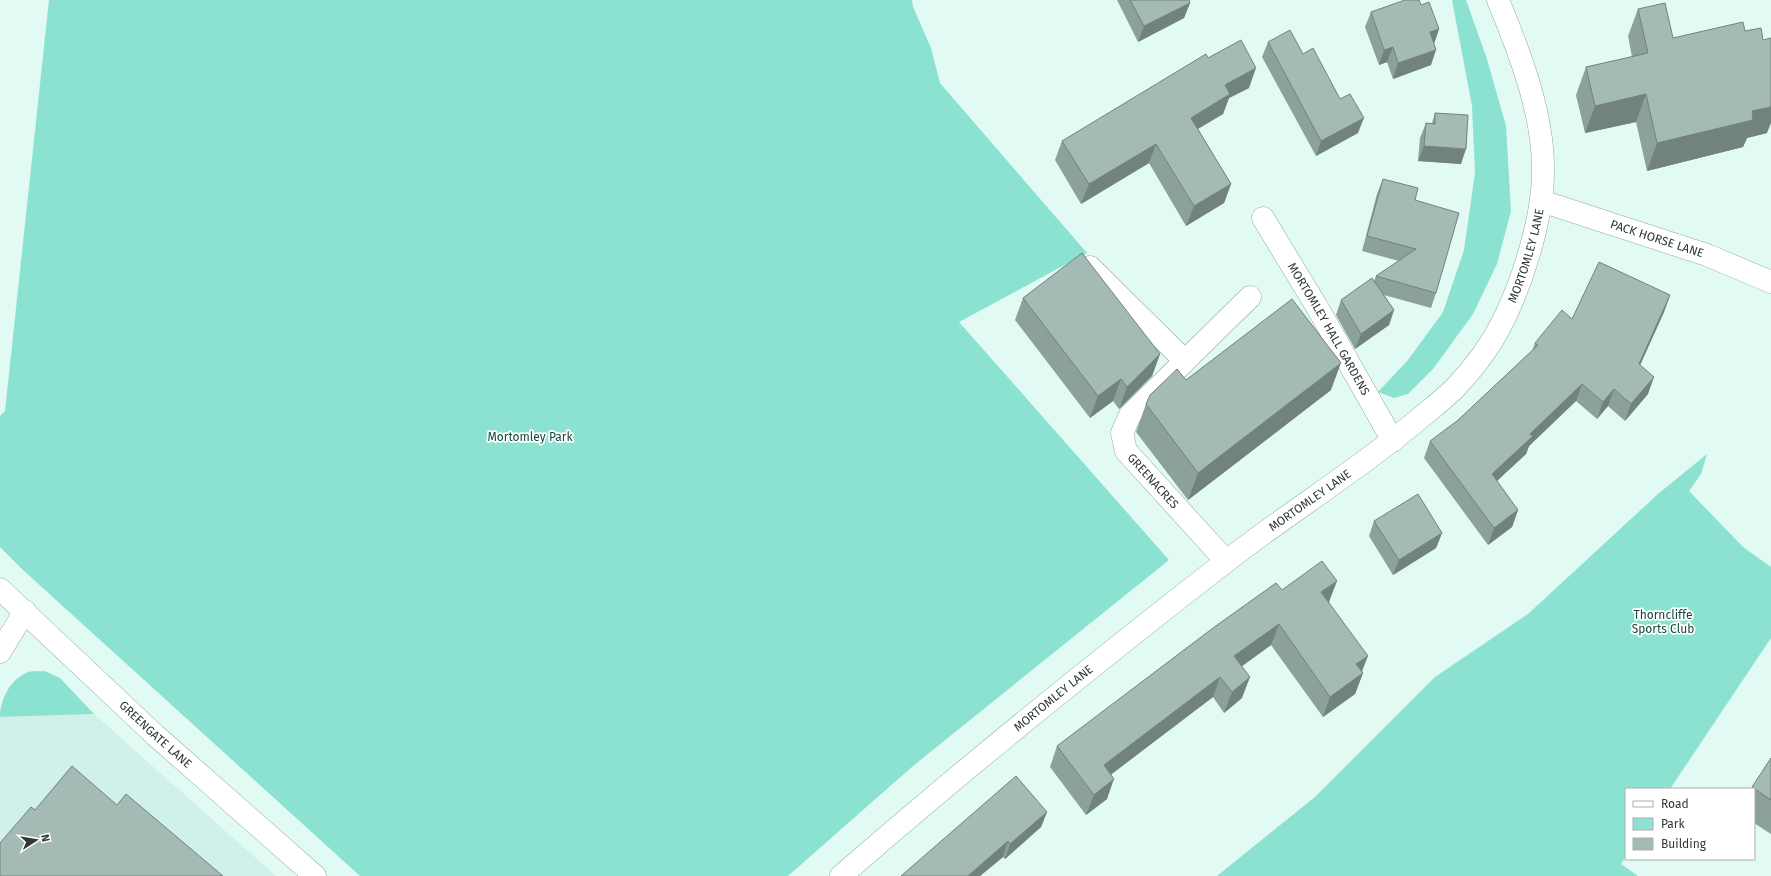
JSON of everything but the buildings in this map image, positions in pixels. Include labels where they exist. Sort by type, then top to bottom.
[{"type":"street","name":"MORTOMLEY LANE","points":[[841,876],[934,795],[1226,561],[1393,441],[1454,390],[1484,352],[1504,320],[1521,276],[1534,236],[1541,201],[1543,169],[1541,139],[1530,90],[1512,35],[1498,0]]},
{"type":"street","name":"PACK HORSE LANE","points":[[1541,201],[1707,255],[1771,282]]},
{"type":"street","name":"MORTOMLEY HALL GARDENS","points":[[1263,218],[1320,312],[1393,441]]},
{"type":"street","points":[[1090,267],[1185,361]]},
{"type":"street","name":"GREENACRES","points":[[1226,561],[1126,451],[1122,433],[1130,415],[1250,297]]},
{"type":"street","name":"GREENGATE LANE","points":[[0,589],[155,735],[315,876]]},
{"type":"street","points":[[0,652],[25,611]]},
{"type":"shaded area","points":[[94,714],[276,876],[0,876],[0,717]]},
{"type":"green space","name":"Mortomley Park","points":[[49,0],[912,0],[913,7],[931,48],[940,83],[1087,253],[959,322],[1169,560],[913,766],[788,876],[360,876],[23,570],[0,547],[0,416],[5,411]]},
{"type":"green space","points":[[1452,0],[1466,0],[1487,59],[1506,126],[1511,211],[1497,264],[1473,314],[1433,369],[1408,394],[1394,398],[1378,392],[1408,360],[1443,312],[1464,250],[1475,173],[1472,106]]},
{"type":"green space","name":"Thorncliffe Sports Club","points":[[1707,454],[1701,474],[1689,491],[1743,547],[1771,567],[1771,638],[1671,788],[1625,788],[1625,858],[1621,864],[1638,876],[1217,876],[1316,796],[1435,677],[1528,614],[1658,494]]},
{"type":"green space","points":[[45,671],[60,678],[94,714],[0,717],[4,697],[15,680],[28,672]]}]
